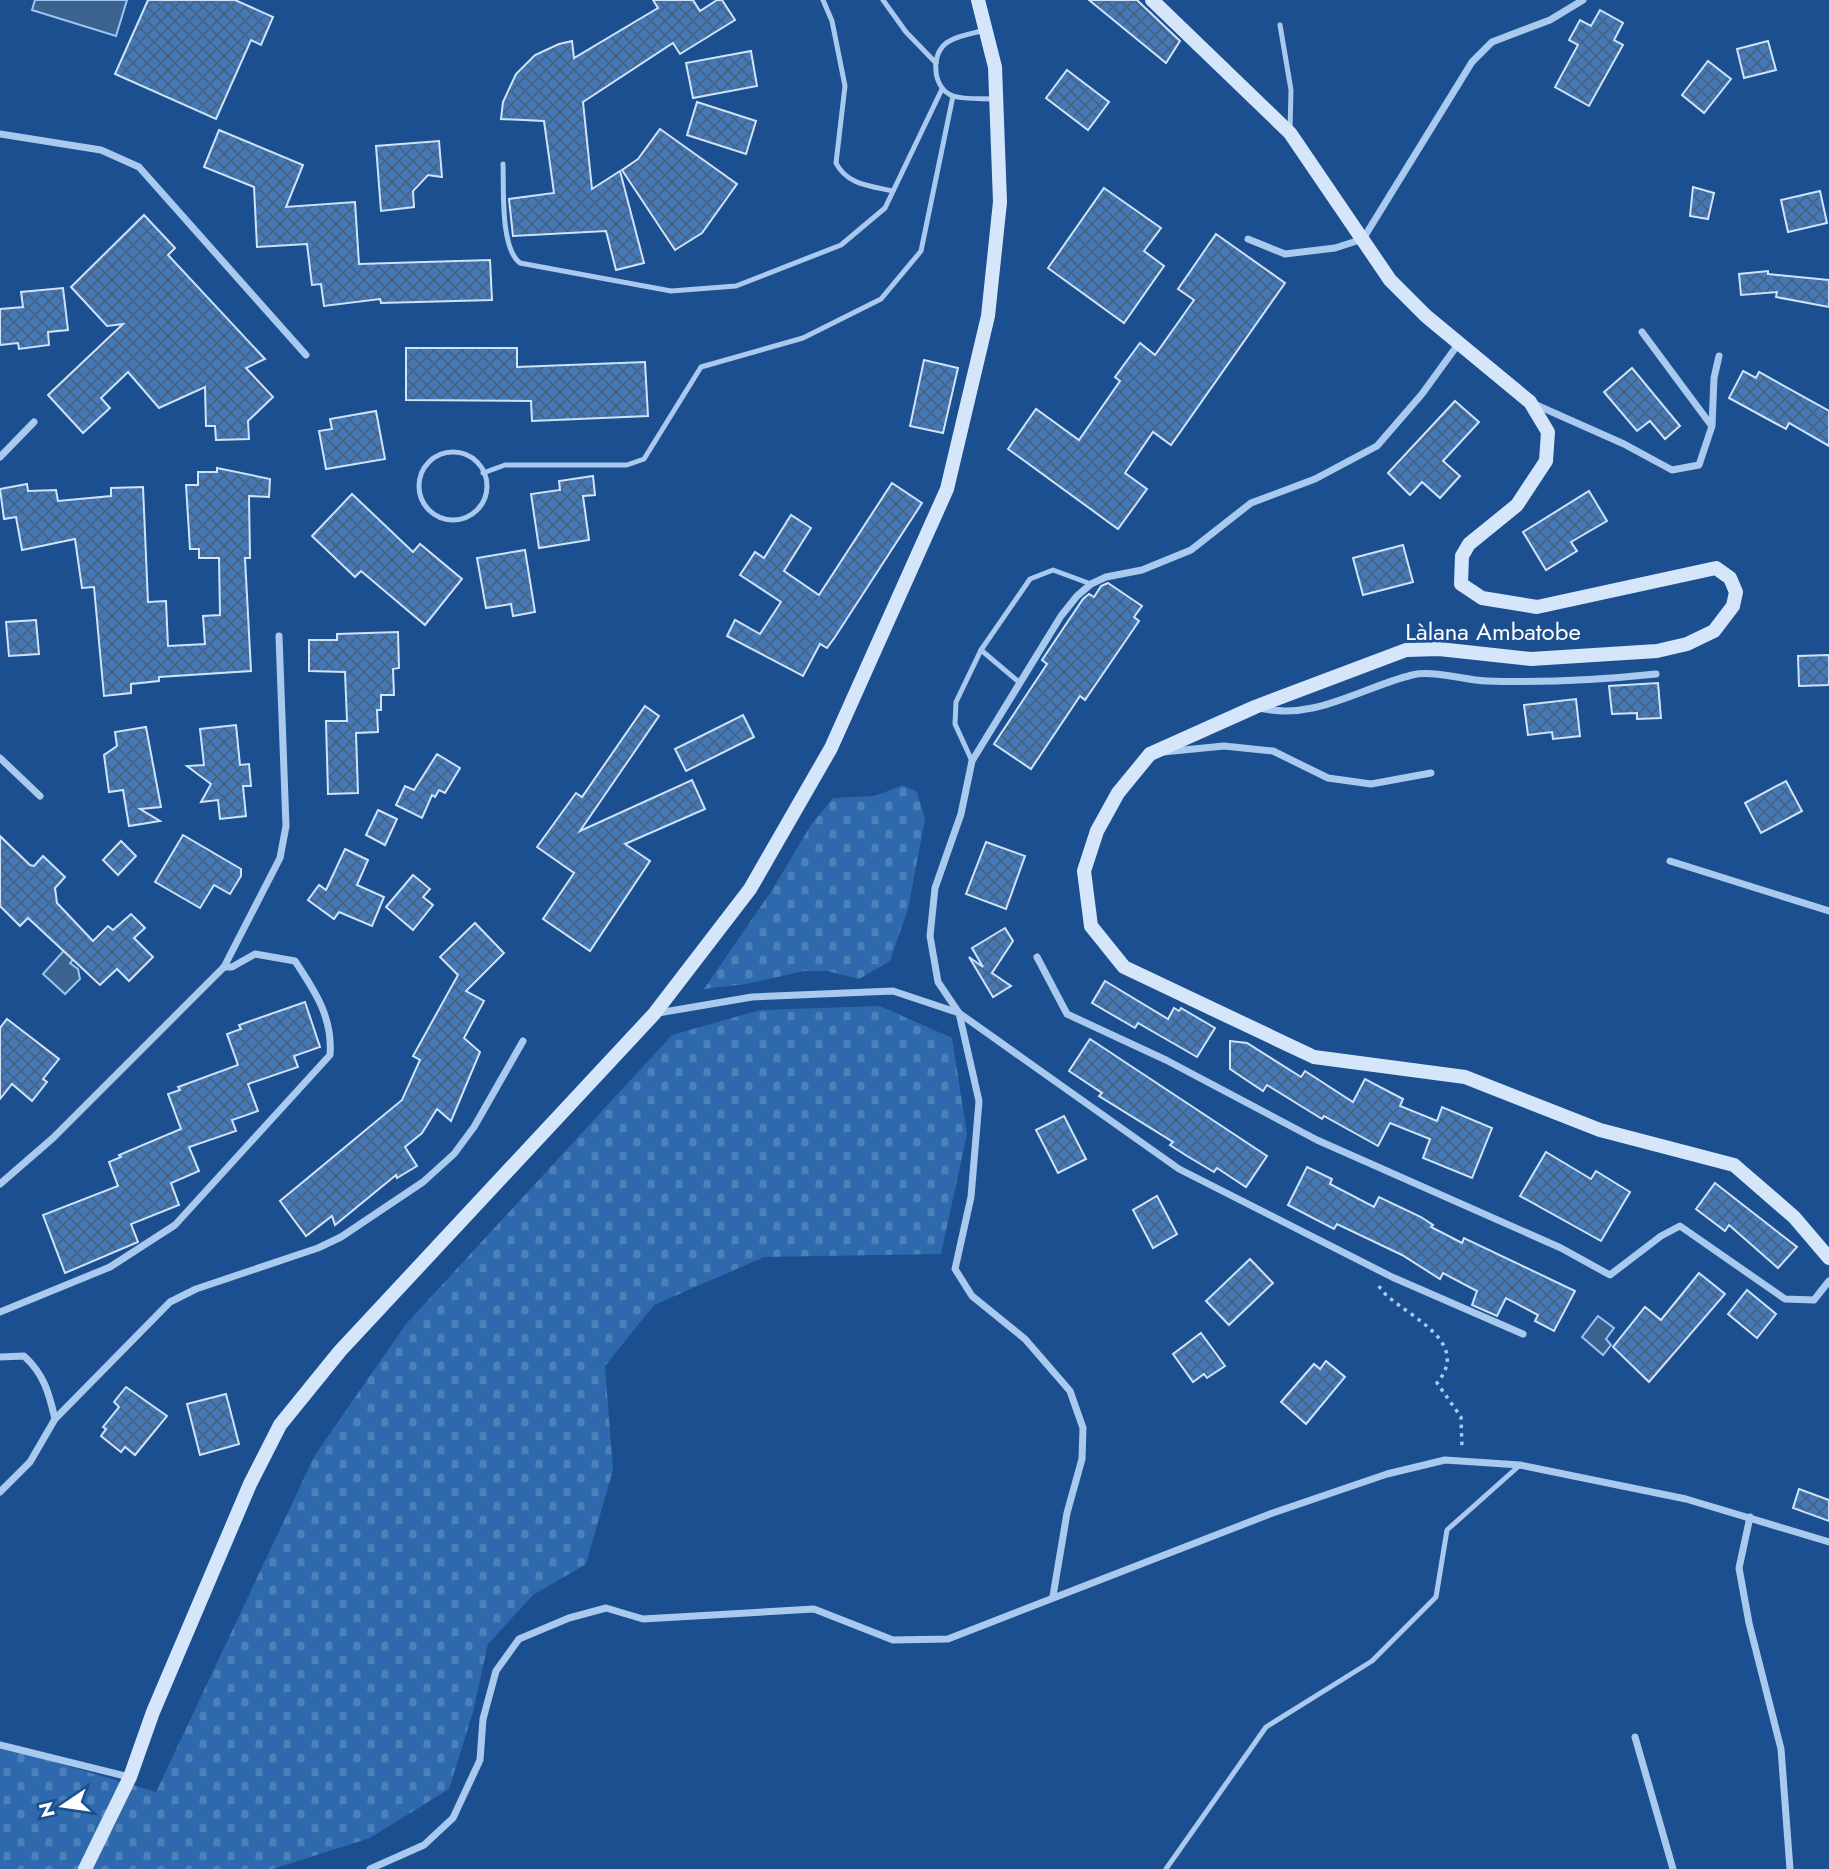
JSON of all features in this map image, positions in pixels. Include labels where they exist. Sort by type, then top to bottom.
[{"type":"street","points":[[85,1869],[130,1777],[153,1712],[239,1509],[280,1424],[340,1352],[654,1014],[750,889],[831,748],[947,489],[988,316],[1000,202],[995,66],[978,0]]},
{"type":"street","name":"Làlana Ambatobe","points":[[1152,0],[1290,133],[1390,280],[1426,316],[1530,402],[1548,432],[1546,461],[1517,505],[1469,544],[1462,556],[1461,584],[1482,598],[1537,607],[1716,568],[1730,578],[1736,592],[1733,606],[1714,631],[1687,644],[1657,651],[1531,659],[1440,649],[1406,650],[1255,707],[1150,754],[1118,793],[1097,831],[1084,871],[1091,926],[1124,967],[1314,1057],[1465,1077],[1600,1130],[1734,1166],[1794,1217],[1829,1258]]},
{"type":"street","points":[[1248,239],[1285,254],[1335,248],[1363,239],[1472,62],[1492,42],[1550,20],[1583,0]]},
{"type":"street","points":[[0,134],[101,150],[139,167],[306,355]]},
{"type":"street","points":[[1642,332],[1712,426]]},
{"type":"street","points":[[1053,1596],[1066,1513],[1082,1459],[1083,1428],[1070,1391],[1025,1339],[972,1296],[955,1269],[971,1197],[979,1101],[959,1013],[938,982],[930,936],[934,888],[961,814],[972,761],[1061,616],[1077,596],[1091,584],[1106,577],[1142,570],[1191,550],[1251,503],[1315,479],[1377,446],[1460,342]]},
{"type":"street","points":[[1530,402],[1623,444],[1672,470],[1699,465],[1712,426],[1714,378],[1719,356]]},
{"type":"street","points":[[0,457],[34,422]]},
{"type":"street","points":[[0,1184],[53,1138],[224,967],[280,858],[286,825],[279,636]]},
{"type":"street","points":[[1255,707],[1280,713],[1316,710],[1360,691],[1416,674],[1482,681],[1564,683],[1656,674]]},
{"type":"street","points":[[1150,754],[1224,746],[1273,751],[1328,778],[1371,784],[1431,773]]},
{"type":"street","points":[[0,758],[40,796]]},
{"type":"street","points":[[1670,861],[1829,911]]},
{"type":"street","points":[[0,1312],[110,1267],[175,1225],[330,1055],[332,1033],[323,1008],[295,961],[255,954],[232,967],[224,967]]},
{"type":"street","points":[[1037,957],[1067,1014],[1166,1060],[1317,1140],[1561,1248],[1611,1275],[1661,1236],[1680,1226],[1785,1299],[1814,1300],[1829,1282]]},
{"type":"street","points":[[654,1014],[752,997],[894,991],[959,1013],[1179,1169],[1369,1265],[1523,1334]]},
{"type":"street","points":[[0,1492],[30,1462],[55,1419],[170,1302],[196,1289],[318,1248],[341,1237],[423,1182],[454,1154],[474,1127],[523,1041]]},
{"type":"street","points":[[0,1356],[24,1356],[30,1361],[47,1382],[55,1419]]},
{"type":"street","points":[[370,1869],[424,1845],[453,1818],[480,1760],[483,1719],[496,1671],[519,1639],[569,1618],[606,1608],[643,1619],[814,1609],[893,1640],[948,1639],[1053,1596],[1387,1474],[1445,1460],[1520,1465],[1686,1499],[1829,1542]]},
{"type":"street","points":[[1750,1517],[1739,1568],[1752,1636],[1781,1749],[1790,1869]]},
{"type":"street","points":[[1635,1737],[1673,1869]]},
{"type":"street","points":[[0,1745],[130,1777]]},
{"type":"lane","points":[[822,0],[832,21],[845,86],[836,163],[841,174],[852,181],[893,191]]},
{"type":"lane","points":[[883,0],[906,32],[936,63]]},
{"type":"lane","points":[[1280,25],[1291,90],[1290,133]]},
{"type":"lane","points":[[985,29],[944,46],[935,72],[942,89],[953,96],[996,99]]},
{"type":"lane","points":[[503,164],[507,236],[514,258],[520,262],[671,291],[736,286],[841,246],[885,208],[942,89]]},
{"type":"lane","points":[[483,473],[505,466],[627,465],[644,459],[701,367],[803,338],[881,299],[921,251],[953,96]]},
{"type":"lane","points":[[446,453],[467,455],[476,461],[483,473],[486,490],[484,500],[478,509],[460,519],[439,517],[430,511],[419,493],[422,472],[436,456],[446,453]]},
{"type":"lane","points":[[972,761],[955,724],[956,702],[981,650],[1030,579],[1053,570],[1091,584]]},
{"type":"lane","points":[[981,650],[1020,683]]},
{"type":"lane","points":[[1166,1869],[1266,1727],[1372,1661],[1436,1597],[1447,1530],[1520,1465]]},
{"type":"path","points":[[1369,1265],[1381,1291],[1431,1328],[1445,1352],[1446,1369],[1437,1383],[1461,1417],[1462,1447]]},
{"type":"green space","points":[[903,785],[917,792],[925,819],[908,909],[890,961],[859,979],[827,971],[804,971],[746,984],[704,989],[772,890],[811,825],[833,798],[875,796]]},
{"type":"green space","points":[[880,1006],[952,1038],[967,1134],[941,1254],[764,1257],[654,1305],[605,1366],[613,1470],[586,1564],[533,1595],[488,1644],[473,1712],[449,1789],[370,1838],[273,1869],[0,1869],[0,1746],[156,1792],[315,1455],[406,1324],[672,1035],[760,1010]]},
{"type":"shaded area","points":[[35,0],[127,0],[116,36],[32,10]]},
{"type":"shaded area","points":[[68,946],[78,954],[70,963],[78,969],[80,979],[65,994],[43,974]]},
{"type":"shaded area","points":[[1598,1316],[1614,1328],[1606,1339],[1611,1345],[1603,1355],[1582,1337]]},
{"type":"building","points":[[148,0],[235,0],[273,17],[261,45],[251,40],[216,119],[115,74]]},
{"type":"building","points":[[653,0],[693,0],[700,11],[717,0],[722,0],[735,20],[680,54],[673,43],[583,102],[592,189],[620,171],[644,263],[616,270],[606,231],[513,236],[509,199],[554,193],[544,121],[501,119],[503,102],[516,74],[535,55],[559,44],[572,41],[574,58],[658,8]]},
{"type":"building","points":[[1089,0],[1137,0],[1180,41],[1166,63]]},
{"type":"building","points":[[1600,10],[1623,23],[1614,40],[1623,45],[1589,106],[1555,87],[1578,45],[1569,40],[1580,20],[1591,26]]},
{"type":"building","points":[[1768,41],[1776,70],[1744,78],[1737,49]]},
{"type":"building","points":[[751,51],[757,86],[693,98],[686,63]]},
{"type":"building","points":[[1708,61],[1731,79],[1704,113],[1682,95]]},
{"type":"building","points":[[1067,70],[1109,102],[1088,130],[1046,98]]},
{"type":"building","points":[[697,102],[756,121],[746,154],[687,135]]},
{"type":"building","points":[[660,129],[737,184],[702,233],[675,250],[622,170],[638,159]]},
{"type":"building","points":[[219,130],[303,165],[286,207],[355,202],[359,264],[490,260],[492,300],[381,303],[380,299],[324,306],[321,284],[312,285],[307,244],[257,247],[254,187],[204,167]]},
{"type":"building","points":[[439,141],[442,177],[428,175],[413,191],[414,207],[381,211],[376,146]]},
{"type":"building","points":[[1693,187],[1714,193],[1708,219],[1690,216]]},
{"type":"building","points":[[1104,188],[1161,228],[1144,251],[1164,266],[1124,323],[1048,268]]},
{"type":"building","points":[[1820,191],[1827,223],[1788,232],[1781,200]]},
{"type":"building","points":[[144,215],[175,248],[168,255],[265,359],[246,368],[273,397],[248,421],[249,439],[216,440],[215,426],[206,426],[205,387],[159,408],[128,372],[101,398],[110,408],[83,433],[48,395],[123,324],[107,326],[71,287]]},
{"type":"building","points":[[1216,234],[1285,283],[1171,445],[1153,432],[1125,473],[1147,489],[1118,529],[1008,449],[1036,409],[1079,440],[1120,381],[1115,377],[1140,343],[1155,355],[1194,300],[1178,289]]},
{"type":"building","points":[[1768,271],[1768,274],[1829,280],[1829,307],[1776,297],[1777,292],[1741,295],[1739,274]]},
{"type":"building","points":[[63,288],[68,330],[48,332],[49,345],[19,349],[18,343],[0,345],[0,309],[23,307],[21,292]]},
{"type":"building","points":[[406,348],[517,348],[517,367],[645,362],[648,416],[532,421],[531,401],[406,400]]},
{"type":"building","points":[[924,360],[958,368],[943,433],[910,426]]},
{"type":"building","points":[[1632,368],[1680,426],[1665,439],[1650,421],[1637,431],[1604,392]]},
{"type":"building","points":[[1743,371],[1756,378],[1759,372],[1829,411],[1829,446],[1789,423],[1786,429],[1729,398]]},
{"type":"building","points":[[1455,401],[1479,422],[1443,461],[1460,476],[1440,498],[1422,482],[1410,495],[1388,473]]},
{"type":"building","points":[[376,411],[385,459],[326,469],[319,431],[332,429],[330,419]]},
{"type":"building","points":[[217,468],[270,479],[269,497],[249,496],[250,558],[245,558],[251,671],[159,677],[159,681],[131,684],[131,693],[104,696],[94,587],[82,588],[75,539],[22,550],[16,517],[4,519],[0,489],[27,484],[28,491],[56,490],[58,501],[111,496],[111,488],[143,487],[148,602],[166,601],[168,646],[205,644],[203,616],[220,615],[219,558],[199,558],[199,549],[190,549],[186,485],[198,485],[198,472],[217,472]]},
{"type":"building","points":[[593,476],[595,495],[583,496],[589,540],[539,548],[531,494],[560,490],[559,481]]},
{"type":"building","points":[[892,483],[922,503],[835,637],[827,648],[820,644],[803,676],[727,636],[735,620],[760,634],[781,602],[740,575],[755,552],[764,558],[791,515],[811,528],[784,571],[819,595]]},
{"type":"building","points":[[1589,491],[1607,521],[1571,542],[1577,551],[1546,570],[1523,532]]},
{"type":"building","points":[[352,494],[413,552],[420,544],[462,579],[425,625],[361,571],[355,577],[312,536]]},
{"type":"building","points":[[1403,545],[1413,582],[1363,595],[1353,558]]},
{"type":"building","points":[[525,550],[535,612],[513,616],[511,604],[486,608],[477,558]]},
{"type":"building","points":[[1108,583],[1142,606],[1134,617],[1139,621],[1085,700],[1080,696],[1031,769],[994,744],[1047,664],[1042,660],[1083,599],[1089,594],[1094,597],[1101,586]]},
{"type":"building","points":[[36,620],[39,654],[9,656],[6,622]]},
{"type":"building","points":[[398,632],[399,668],[393,669],[394,695],[381,695],[381,710],[377,710],[378,732],[356,733],[358,793],[328,794],[326,721],[347,721],[345,672],[309,671],[309,640],[337,640],[337,634]]},
{"type":"building","points":[[1829,655],[1829,685],[1799,686],[1798,656]]},
{"type":"building","points":[[1658,683],[1661,718],[1637,719],[1637,713],[1612,714],[1609,686]]},
{"type":"building","points":[[1576,699],[1580,736],[1553,739],[1552,732],[1528,735],[1524,705]]},
{"type":"building","points":[[645,706],[659,716],[580,831],[692,780],[705,809],[625,844],[650,861],[590,951],[543,919],[574,873],[537,847],[576,793],[582,797]]},
{"type":"building","points":[[743,715],[754,737],[686,771],[675,749]]},
{"type":"building","points":[[236,725],[240,765],[249,764],[251,786],[243,786],[246,816],[220,819],[218,800],[201,802],[211,784],[187,766],[204,765],[200,729]]},
{"type":"building","points":[[146,727],[161,807],[140,809],[160,821],[129,826],[123,790],[109,792],[104,755],[117,746],[115,732]]},
{"type":"building","points":[[437,754],[460,768],[445,793],[439,790],[435,797],[432,795],[422,818],[396,805],[405,786],[414,790]]},
{"type":"building","points":[[1786,781],[1802,811],[1761,833],[1745,803]]},
{"type":"building","points":[[378,810],[397,819],[385,845],[366,835]]},
{"type":"building","points":[[183,835],[241,869],[241,876],[230,894],[214,885],[200,908],[155,882]]},
{"type":"building","points":[[0,836],[30,865],[34,866],[43,856],[65,877],[55,888],[57,903],[93,941],[108,926],[113,930],[131,914],[145,928],[134,938],[153,957],[129,981],[117,969],[100,985],[28,918],[20,926],[0,906]]},
{"type":"building","points":[[121,841],[136,856],[118,875],[103,860]]},
{"type":"building","points":[[986,842],[1025,856],[1006,909],[966,894]]},
{"type":"building","points":[[345,849],[368,860],[357,885],[384,897],[372,926],[339,912],[334,919],[308,900],[319,885],[326,890]]},
{"type":"building","points":[[413,875],[430,889],[423,897],[433,905],[413,930],[386,907]]},
{"type":"building","points":[[475,923],[504,953],[466,991],[484,1001],[464,1038],[480,1052],[451,1121],[437,1109],[422,1133],[405,1147],[417,1166],[397,1178],[396,1175],[335,1225],[332,1216],[306,1236],[280,1201],[402,1100],[420,1060],[413,1056],[458,975],[440,957]]},
{"type":"building","points":[[1005,928],[1013,941],[992,973],[1011,986],[993,997],[969,957],[983,967],[972,948]]},
{"type":"building","points":[[1105,981],[1168,1019],[1174,1008],[1179,1011],[1181,1008],[1215,1028],[1197,1057],[1138,1023],[1135,1028],[1092,1003]]},
{"type":"building","points":[[305,1002],[320,1047],[294,1056],[298,1067],[248,1084],[258,1111],[232,1120],[236,1131],[189,1147],[199,1171],[171,1183],[179,1205],[131,1224],[138,1242],[65,1273],[43,1215],[118,1186],[109,1162],[121,1157],[119,1155],[181,1129],[168,1094],[180,1090],[178,1087],[238,1065],[227,1034],[241,1029],[239,1025]]},
{"type":"building","points":[[7,1019],[59,1059],[43,1079],[47,1082],[32,1101],[12,1084],[0,1099],[0,1028]]},
{"type":"building","points":[[1090,1039],[1267,1156],[1246,1187],[1217,1168],[1214,1172],[1170,1145],[1173,1142],[1099,1096],[1102,1093],[1069,1071]]},
{"type":"building","points":[[1230,1041],[1247,1043],[1301,1077],[1305,1071],[1353,1102],[1365,1079],[1403,1099],[1400,1106],[1437,1121],[1442,1107],[1492,1128],[1472,1178],[1423,1158],[1430,1139],[1390,1123],[1378,1146],[1324,1116],[1322,1119],[1267,1085],[1263,1091],[1230,1069]]},
{"type":"building","points":[[1064,1116],[1086,1159],[1058,1173],[1036,1130]]},
{"type":"building","points":[[1546,1152],[1591,1179],[1596,1171],[1630,1192],[1601,1241],[1520,1196]]},
{"type":"building","points":[[1307,1167],[1332,1179],[1330,1184],[1374,1207],[1379,1197],[1421,1217],[1433,1225],[1431,1227],[1462,1243],[1464,1238],[1575,1291],[1554,1331],[1535,1321],[1538,1315],[1506,1298],[1497,1316],[1472,1305],[1477,1291],[1443,1273],[1440,1279],[1402,1255],[1337,1224],[1334,1229],[1288,1205]]},
{"type":"building","points":[[1715,1183],[1797,1247],[1778,1268],[1729,1225],[1725,1231],[1696,1209]]},
{"type":"building","points":[[1157,1196],[1177,1234],[1153,1248],[1133,1210]]},
{"type":"building","points":[[1250,1259],[1273,1283],[1229,1325],[1206,1301]]},
{"type":"building","points":[[1699,1273],[1725,1294],[1649,1382],[1613,1347],[1645,1307],[1661,1320]]},
{"type":"building","points":[[1747,1290],[1776,1314],[1757,1338],[1728,1314]]},
{"type":"building","points":[[1201,1333],[1225,1366],[1207,1378],[1204,1374],[1193,1382],[1173,1354]]},
{"type":"building","points":[[1326,1361],[1345,1377],[1306,1424],[1281,1402],[1314,1364],[1320,1369]]},
{"type":"building","points":[[126,1387],[167,1416],[135,1455],[125,1447],[121,1452],[101,1436],[106,1429],[103,1427],[119,1407],[114,1402]]},
{"type":"building","points":[[226,1394],[239,1444],[200,1455],[187,1404]]},
{"type":"building","points":[[1799,1489],[1829,1500],[1829,1521],[1793,1508]]}]
